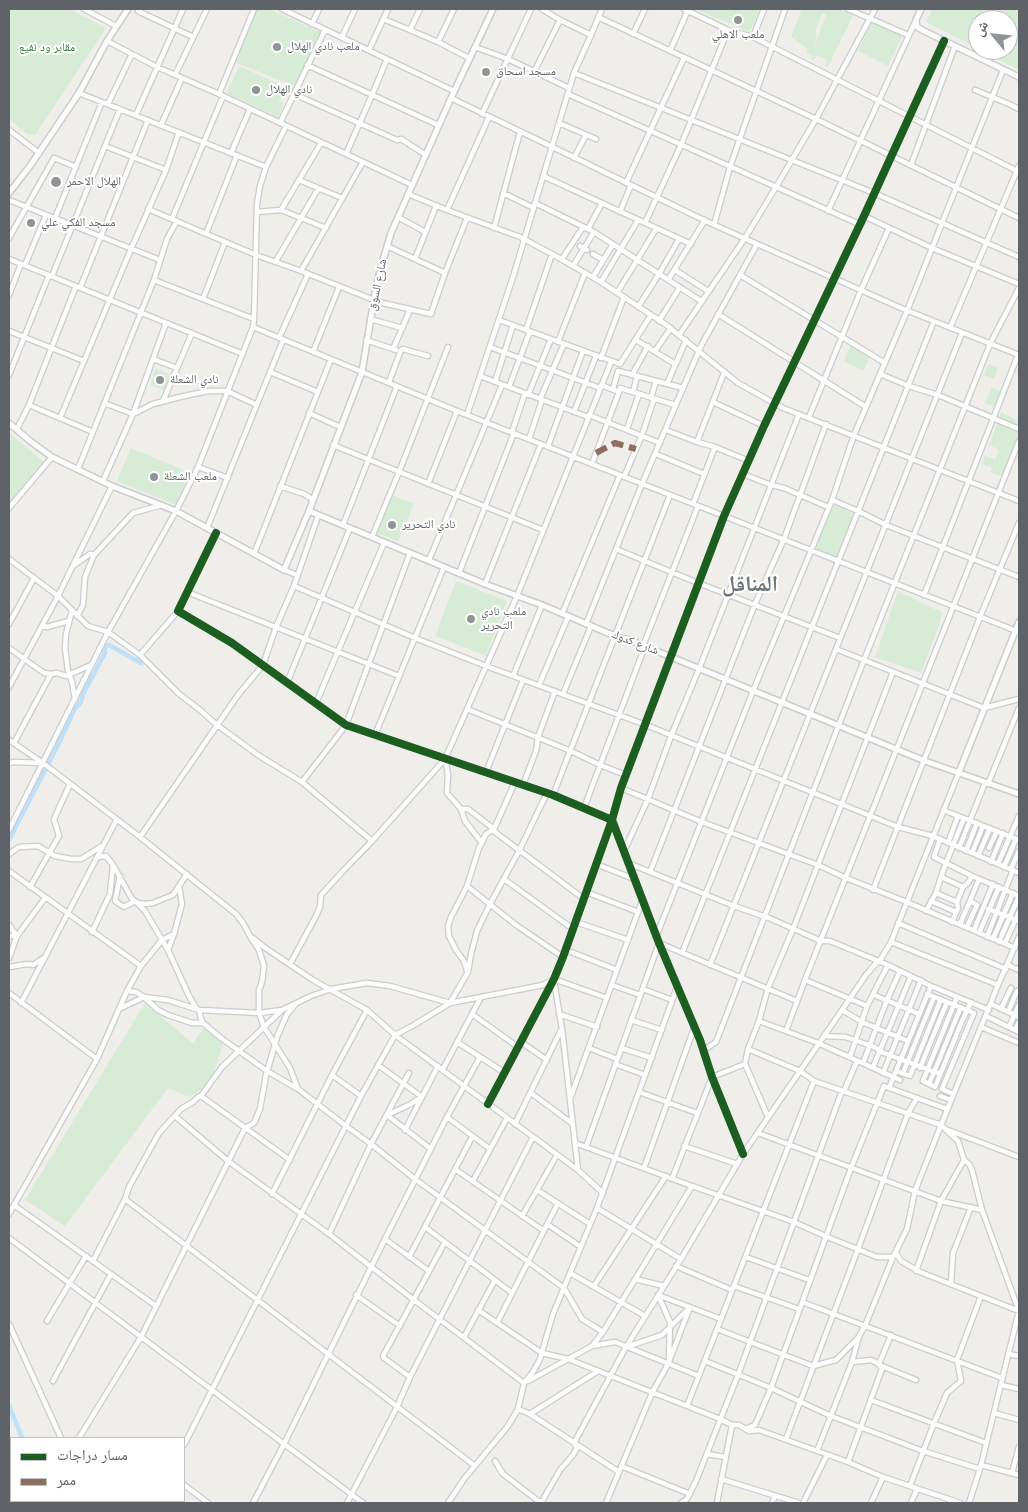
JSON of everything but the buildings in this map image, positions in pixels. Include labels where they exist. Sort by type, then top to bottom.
[{"type":"street","points":[[87,9],[116,26]]},
{"type":"street","points":[[9,192],[39,153],[79,93],[107,41],[128,9]]},
{"type":"street","points":[[136,115],[183,9]]},
{"type":"street","points":[[175,75],[207,9]]},
{"type":"street","points":[[78,469],[154,280],[174,220],[254,9]]},
{"type":"street","points":[[282,9],[454,91]]},
{"type":"street","points":[[312,24],[320,9]]},
{"type":"street","points":[[342,38],[355,9]]},
{"type":"street","points":[[369,50],[388,9]]},
{"type":"street","points":[[410,30],[420,9]]},
{"type":"street","points":[[438,42],[454,9]]},
{"type":"street","name":"شارع السوق","points":[[284,570],[309,511],[362,372],[370,319],[387,246],[450,98],[493,9]]},
{"type":"street","points":[[482,114],[531,9]]},
{"type":"street","points":[[542,9],[592,35]]},
{"type":"street","points":[[467,415],[499,320],[569,88],[602,9]]},
{"type":"street","points":[[633,34],[645,9]]},
{"type":"street","points":[[670,51],[687,9],[728,30],[752,37],[771,46],[1019,170],[950,328]]},
{"type":"street","points":[[752,37],[764,9]]},
{"type":"street","points":[[714,224],[730,167],[785,9]]},
{"type":"street","points":[[848,9],[908,35]]},
{"type":"street","points":[[679,335],[745,238],[776,187],[816,119],[876,9]]},
{"type":"street","points":[[828,211],[921,9]]},
{"type":"street","points":[[138,11],[193,37]]},
{"type":"street","points":[[598,17],[756,90],[1019,218]]},
{"type":"street","points":[[383,19],[438,42],[469,58]]},
{"type":"street","points":[[534,72],[560,20]]},
{"type":"street","points":[[916,20],[917,27],[1019,77]]},
{"type":"street","points":[[280,123],[307,65],[326,30]]},
{"type":"street","points":[[645,223],[681,145],[728,30]]},
{"type":"street","points":[[107,41],[175,75],[412,185]]},
{"type":"street","points":[[488,1104],[554,979],[566,950],[612,820],[621,788],[724,516],[764,426],[864,216],[944,41]]},
{"type":"street","points":[[911,165],[955,46]]},
{"type":"street","points":[[475,47],[508,59],[569,88]]},
{"type":"street","points":[[108,104],[132,54]]},
{"type":"street","points":[[620,212],[650,131],[684,58]]},
{"type":"street","points":[[346,154],[387,59]]},
{"type":"street","points":[[307,65],[438,125]]},
{"type":"street","points":[[656,937],[783,616],[832,500],[854,435],[908,311],[1003,70]]},
{"type":"street","points":[[574,73],[874,193],[1019,257]]},
{"type":"street","points":[[161,125],[182,78]]},
{"type":"street","points":[[975,90],[992,96],[1019,110]]},
{"type":"street","points":[[79,93],[266,167]]},
{"type":"street","points":[[294,94],[397,140],[401,139],[426,155]]},
{"type":"street","points":[[568,94],[859,224]]},
{"type":"street","points":[[450,98],[758,244],[908,311],[1018,355],[924,595]]},
{"type":"street","points":[[55,218],[102,102]]},
{"type":"street","points":[[9,375],[120,109]]},
{"type":"street","points":[[231,153],[250,109]]},
{"type":"street","points":[[447,210],[489,117]]},
{"type":"street","points":[[17,429],[29,405],[51,348],[100,237],[148,120]]},
{"type":"street","points":[[559,123],[596,139]]},
{"type":"street","points":[[10,826],[108,632],[176,511],[198,467],[243,354],[254,319],[257,204],[260,186],[266,167],[286,126]]},
{"type":"street","points":[[9,130],[39,153]]},
{"type":"street","points":[[60,418],[166,170],[179,132]]},
{"type":"street","points":[[494,228],[520,132]]},
{"type":"street","points":[[574,158],[586,135]]},
{"type":"street","points":[[281,210],[321,142]]},
{"type":"street","points":[[105,146],[166,170]]},
{"type":"street","points":[[206,234],[237,156]]},
{"type":"street","points":[[9,238],[54,158],[76,166]]},
{"type":"street","points":[[301,271],[363,162]]},
{"type":"street","points":[[543,176],[690,244]]},
{"type":"street","points":[[299,180],[342,198]]},
{"type":"street","points":[[276,261],[318,189]]},
{"type":"street","points":[[503,193],[583,226],[701,301]]},
{"type":"street","points":[[408,194],[524,239],[562,259],[671,328],[724,374],[775,404],[1019,501]]},
{"type":"street","points":[[9,200],[160,260]]},
{"type":"street","points":[[588,229],[602,203]]},
{"type":"street","points":[[415,259],[436,206]]},
{"type":"street","points":[[148,209],[256,255],[276,261],[374,300],[431,314],[467,218]]},
{"type":"street","points":[[257,212],[281,210],[326,228]]},
{"type":"street","points":[[9,295],[46,215]]},
{"type":"street","points":[[864,216],[932,248],[1019,284]]},
{"type":"street","points":[[398,217],[425,232]]},
{"type":"street","points":[[601,282],[638,220]]},
{"type":"street","points":[[668,280],[705,220]]},
{"type":"street","points":[[573,266],[580,246],[583,226]]},
{"type":"street","points":[[617,293],[656,228]]},
{"type":"street","points":[[809,417],[861,290],[889,228]]},
{"type":"street","points":[[562,259],[580,246],[594,232]]},
{"type":"street","points":[[638,307],[679,239]]},
{"type":"street","points":[[203,299],[225,242]]},
{"type":"street","points":[[593,277],[613,244]]},
{"type":"street","points":[[562,694],[616,549],[698,352],[758,244]]},
{"type":"street","points":[[387,246],[445,274]]},
{"type":"street","points":[[508,387],[520,358],[552,254]]},
{"type":"street","points":[[593,254],[603,260]]},
{"type":"street","points":[[9,259],[243,354]]},
{"type":"street","points":[[675,270],[708,291]]},
{"type":"street","points":[[558,342],[585,273]]},
{"type":"street","points":[[207,528],[308,274]]},
{"type":"street","points":[[740,275],[885,363]]},
{"type":"street","points":[[154,280],[254,319]]},
{"type":"street","points":[[313,352],[339,287]]},
{"type":"street","points":[[659,321],[680,287]]},
{"type":"street","points":[[704,1050],[716,1042],[965,406],[990,344],[1019,288]]},
{"type":"street","points":[[574,412],[585,383],[624,298]]},
{"type":"street","points":[[393,349],[410,310]]},
{"type":"street","points":[[718,314],[866,407]]},
{"type":"street","points":[[499,320],[620,364],[651,315]]},
{"type":"street","points":[[370,319],[402,328]]},
{"type":"street","points":[[682,953],[934,321]]},
{"type":"street","points":[[103,481],[133,414],[166,322]]},
{"type":"street","points":[[495,382],[513,325]]},
{"type":"street","points":[[253,327],[456,411],[1018,632]]},
{"type":"street","points":[[655,351],[671,328]]},
{"type":"street","points":[[9,331],[84,362]]},
{"type":"street","points":[[710,965],[962,332]]},
{"type":"street","points":[[163,401],[192,333]]},
{"type":"street","points":[[459,573],[527,394],[551,339]]},
{"type":"street","points":[[366,340],[400,351],[403,349],[428,356]]},
{"type":"street","points":[[636,340],[675,364]]},
{"type":"street","points":[[667,384],[686,340]]},
{"type":"street","points":[[529,439],[552,370],[564,344]]},
{"type":"street","points":[[633,392],[634,376],[648,346]]},
{"type":"street","points":[[372,537],[448,347]]},
{"type":"street","points":[[490,347],[585,383],[619,392]]},
{"type":"street","points":[[389,382],[400,351]]},
{"type":"street","points":[[548,446],[584,351]]},
{"type":"street","points":[[153,359],[178,368]]},
{"type":"street","points":[[254,554],[331,359]]},
{"type":"street","points":[[290,964],[320,907],[321,895],[445,759],[517,596],[611,362]]},
{"type":"street","points":[[613,390],[618,371],[683,388]]},
{"type":"street","points":[[270,372],[318,392]]},
{"type":"street","points":[[697,442],[724,374]]},
{"type":"street","points":[[880,374],[908,386],[938,395],[1019,429]]},
{"type":"street","points":[[480,376],[574,412],[609,422],[660,443]]},
{"type":"street","points":[[539,685],[565,615],[622,476],[642,435],[656,381]]},
{"type":"street","points":[[429,560],[502,384]]},
{"type":"street","points":[[343,525],[397,386]]},
{"type":"street","points":[[592,464],[620,388],[675,405]]},
{"type":"street","points":[[104,403],[133,414],[163,401],[208,392],[227,392],[257,405]]},
{"type":"street","points":[[627,429],[639,394]]},
{"type":"street","points":[[713,402],[764,426]]},
{"type":"street","points":[[29,405],[92,432]]},
{"type":"street","points":[[428,484],[456,411]]},
{"type":"street","points":[[310,413],[340,427]]},
{"type":"street","points":[[624,851],[648,799],[671,736],[799,414]]},
{"type":"street","points":[[9,423],[52,457],[112,486],[176,511],[284,570],[297,575]]},
{"type":"street","points":[[650,872],[755,604],[784,539],[826,424]]},
{"type":"street","points":[[666,430],[749,461]]},
{"type":"street","points":[[786,1031],[1019,441]]},
{"type":"street","points":[[485,584],[541,444]]},
{"type":"street","points":[[333,445],[542,530]]},
{"type":"street","points":[[584,808],[672,572],[696,505],[704,474],[715,447]]},
{"type":"street","points":[[656,454],[704,474]]},
{"type":"street","points":[[9,508],[52,457]]},
{"type":"street","points":[[198,467],[228,478]]},
{"type":"street","points":[[743,474],[784,488],[828,507]]},
{"type":"street","points":[[9,687],[58,596],[112,486]]},
{"type":"street","points":[[280,486],[304,494],[312,499]]},
{"type":"street","points":[[553,795],[670,495]]},
{"type":"street","points":[[832,500],[886,525],[1019,577]]},
{"type":"street","points":[[77,616],[83,604],[85,577],[94,556],[133,513],[162,505]]},
{"type":"street","name":"شارع كدوك","points":[[309,511],[924,761],[1019,794]]},
{"type":"street","points":[[140,837],[238,695],[263,665],[276,627],[294,586],[318,516]]},
{"type":"street","points":[[873,890],[1019,523]]},
{"type":"street","points":[[287,683],[350,528]]},
{"type":"street","points":[[140,655],[178,610],[216,533]]},
{"type":"street","points":[[316,703],[384,543]]},
{"type":"street","points":[[616,549],[840,638]]},
{"type":"street","points":[[302,782],[346,725],[410,553]]},
{"type":"street","points":[[72,567],[90,554],[94,556]]},
{"type":"street","points":[[9,559],[58,596],[88,626],[108,632],[140,655],[178,693],[217,725],[258,755],[302,782],[372,841]]},
{"type":"street","points":[[375,735],[444,566]]},
{"type":"street","points":[[9,624],[34,578]]},
{"type":"street","points":[[294,586],[415,638],[646,725],[898,827],[933,836],[1016,871]]},
{"type":"street","points":[[187,592],[399,676]]},
{"type":"street","points":[[513,676],[542,605]]},
{"type":"street","points":[[72,610],[68,621],[65,648],[75,699]]},
{"type":"street","points":[[178,610],[232,643],[346,725],[553,795],[612,820],[656,937],[704,1050],[712,1077],[743,1154]]},
{"type":"street","points":[[42,626],[47,627],[68,621]]},
{"type":"street","points":[[574,1443],[626,1347],[681,1260],[743,1154],[818,1043],[891,942],[984,708],[1018,632],[1019,622]]},
{"type":"street","points":[[9,648],[44,673],[57,673],[66,676],[92,664]]},
{"type":"street","points":[[836,649],[984,708],[1019,699]]},
{"type":"street","points":[[768,1117],[745,1064],[748,1049],[759,1021],[768,988],[793,929],[893,672]]},
{"type":"street","points":[[14,744],[51,674]]},
{"type":"street","points":[[486,772],[523,680]]},
{"type":"street","points":[[523,785],[555,691]]},
{"type":"street","points":[[959,848],[1019,708]]},
{"type":"street","points":[[467,709],[571,751],[600,766],[626,775]]},
{"type":"street","points":[[9,740],[43,763],[140,837],[236,914],[259,950],[264,966],[259,990],[259,1013],[264,1027],[290,1068],[298,1089]]},
{"type":"street","points":[[445,759],[448,774],[448,792],[482,843]]},
{"type":"street","points":[[9,763],[43,763]]},
{"type":"street","points":[[468,972],[464,961],[449,936],[448,926],[467,886],[486,834],[494,829],[515,782]]},
{"type":"street","points":[[30,887],[59,836],[54,819],[70,784]]},
{"type":"street","points":[[621,788],[702,822],[818,865],[999,942],[1017,947]]},
{"type":"street","points":[[450,1003],[468,972],[478,931],[490,904],[519,851],[547,793]]},
{"type":"street","points":[[461,809],[468,809],[494,829],[497,835],[584,899]]},
{"type":"street","points":[[943,810],[1018,839],[1004,867]]},
{"type":"street","points":[[948,843],[958,816]]},
{"type":"street","points":[[998,864],[1019,816]]},
{"type":"street","points":[[926,911],[936,893],[964,818]]},
{"type":"street","points":[[21,1003],[116,819]]},
{"type":"street","points":[[966,851],[977,823]]},
{"type":"street","points":[[972,854],[983,826]]},
{"type":"street","points":[[978,856],[990,828]]},
{"type":"street","points":[[985,859],[996,831]]},
{"type":"street","points":[[991,862],[1002,833]]},
{"type":"street","points":[[940,839],[934,857],[1019,896],[999,942]]},
{"type":"street","points":[[9,854],[19,847],[38,846],[55,856],[70,860],[81,859],[103,845]]},
{"type":"street","points":[[987,937],[1016,871],[1019,851]]},
{"type":"street","points":[[97,857],[106,856],[120,876],[132,899],[145,911],[168,950],[189,996],[199,1010],[203,1023],[267,1072],[298,1089],[440,1198],[564,1288],[582,1319],[603,1332]]},
{"type":"street","points":[[628,863],[821,941],[830,941],[989,1010]]},
{"type":"street","points":[[596,864],[634,879]]},
{"type":"street","points":[[92,932],[110,894],[113,865]]},
{"type":"street","points":[[9,870],[141,966]]},
{"type":"street","points":[[120,876],[115,901],[124,907],[135,901],[145,904],[153,903],[173,895],[187,874]]},
{"type":"street","points":[[952,922],[958,908],[957,902],[963,887],[972,876]]},
{"type":"street","points":[[941,877],[963,887]]},
{"type":"street","points":[[504,879],[573,929]]},
{"type":"street","points":[[960,924],[979,879]]},
{"type":"street","points":[[974,930],[993,884]]},
{"type":"street","points":[[168,950],[182,904],[179,886]]},
{"type":"street","points":[[467,886],[516,925],[563,957]]},
{"type":"street","points":[[979,933],[1000,887]]},
{"type":"street","points":[[586,892],[638,912]]},
{"type":"street","points":[[936,893],[957,902]]},
{"type":"street","points":[[993,939],[1013,893]]},
{"type":"street","points":[[9,958],[17,936],[45,898]]},
{"type":"street","points":[[570,1099],[642,900]]},
{"type":"street","points":[[931,901],[956,912]]},
{"type":"street","points":[[970,902],[1017,921]]},
{"type":"street","points":[[967,927],[977,905]]},
{"type":"street","points":[[1005,943],[1017,921],[1019,912]]},
{"type":"street","points":[[576,922],[628,940]]},
{"type":"street","points":[[898,923],[1007,967],[1019,970]]},
{"type":"street","points":[[9,924],[17,936]]},
{"type":"street","points":[[248,931],[264,947],[313,980],[367,1010],[395,1035],[578,1170],[603,1193]]},
{"type":"street","points":[[9,1214],[97,1059],[127,991],[141,966],[162,940],[174,934]]},
{"type":"street","points":[[9,936],[17,936]]},
{"type":"street","points":[[717,1329],[813,1366],[836,1360],[859,1336],[907,1229],[915,1190],[950,1100],[999,984],[1017,947],[1019,937]]},
{"type":"street","points":[[891,942],[1018,992],[1008,1012]]},
{"type":"street","points":[[659,943],[797,1001]]},
{"type":"street","points":[[586,1147],[659,943]]},
{"type":"street","points":[[566,950],[617,970]]},
{"type":"street","points":[[9,967],[33,965],[45,957]]},
{"type":"street","points":[[849,1057],[868,1006],[888,965]]},
{"type":"street","points":[[862,1063],[900,971]]},
{"type":"street","points":[[873,1067],[911,976]]},
{"type":"street","points":[[185,1443],[361,1096],[395,1035],[450,1003],[544,985],[554,979]]},
{"type":"street","points":[[554,979],[607,998]]},
{"type":"street","points":[[554,979],[562,1029],[578,1170]]},
{"type":"street","points":[[805,980],[868,1006]]},
{"type":"street","points":[[883,1072],[921,980]]},
{"type":"street","points":[[93,1261],[159,1133],[182,1109],[201,1096],[222,1066],[282,1010],[299,1001],[331,989],[367,983],[378,984],[450,1003]]},
{"type":"street","points":[[612,985],[640,994]]},
{"type":"street","points":[[889,1088],[931,986]]},
{"type":"street","points":[[448,1503],[464,1479],[508,1426],[518,1409],[524,1383],[533,1372],[542,1353],[553,1314],[603,1193],[677,987]]},
{"type":"street","points":[[1001,1009],[1010,988]]},
{"type":"street","points":[[643,989],[672,1000]]},
{"type":"street","points":[[127,991],[136,992],[158,1010],[168,1015],[192,1023],[203,1023]]},
{"type":"street","points":[[9,993],[97,1059]]},
{"type":"street","points":[[927,994],[974,1012],[942,1089],[953,1094]]},
{"type":"street","points":[[874,995],[909,1009],[924,1021],[975,1042]]},
{"type":"street","points":[[119,1009],[144,997],[168,1000],[199,1010],[259,1013],[282,1010]]},
{"type":"street","points":[[404,1130],[482,997]]},
{"type":"street","points":[[903,1073],[934,997]]},
{"type":"street","points":[[957,997],[922,1081],[936,1087],[956,1034],[971,1002]]},
{"type":"street","points":[[896,1071],[910,1076],[941,999]]},
{"type":"street","points":[[81,1437],[141,1337],[245,1128],[254,1123],[260,1109],[275,1043],[287,1014],[299,1001]]},
{"type":"street","points":[[920,1068],[947,1002]]},
{"type":"street","points":[[991,1004],[1017,1016]]},
{"type":"street","points":[[923,1005],[1019,1042]]},
{"type":"street","points":[[1009,1027],[1017,1016],[1019,1006]]},
{"type":"street","points":[[929,1084],[961,1007]]},
{"type":"street","points":[[272,1194],[367,1010]]},
{"type":"street","points":[[842,1010],[862,1022],[898,1037],[913,1048],[964,1070]]},
{"type":"street","points":[[472,1014],[547,1060]]},
{"type":"street","points":[[559,1014],[597,1027]]},
{"type":"street","points":[[986,1016],[1017,1031],[1019,1022]]},
{"type":"street","points":[[631,1020],[662,1030]]},
{"type":"street","points":[[759,1021],[818,1043],[900,1080]]},
{"type":"street","points":[[644,1168],[694,1028]]},
{"type":"street","points":[[515,1124],[562,1029]]},
{"type":"street","points":[[912,1032],[969,1056]]},
{"type":"street","points":[[824,1036],[846,1037],[920,1068],[940,1074]]},
{"type":"street","points":[[457,1042],[505,1073]]},
{"type":"street","points":[[589,1048],[645,1075]]},
{"type":"street","points":[[621,1048],[652,1058]]},
{"type":"street","points":[[748,1049],[800,1071],[814,1081],[941,1124],[958,1141],[964,1160],[972,1170],[982,1210],[1019,1311],[980,1467],[969,1503]]},
{"type":"street","points":[[253,1503],[284,1444],[384,1239],[480,1057]]},
{"type":"street","points":[[682,1503],[690,1494],[707,1454],[818,1156],[843,1091],[857,1061]]},
{"type":"street","points":[[672,1178],[712,1077],[745,1064]]},
{"type":"street","points":[[378,1065],[422,1097]]},
{"type":"street","points":[[329,1234],[371,1144],[408,1073]]},
{"type":"street","points":[[332,1075],[361,1096]]},
{"type":"street","points":[[687,1406],[814,1081]]},
{"type":"street","points":[[745,1429],[755,1425],[771,1388],[825,1236],[884,1086],[947,1109]]},
{"type":"street","points":[[639,1092],[697,1112]]},
{"type":"street","points":[[530,1093],[573,1124]]},
{"type":"street","points":[[201,1096],[290,1160]]},
{"type":"street","points":[[940,1096],[950,1100]]},
{"type":"street","points":[[387,1115],[422,1097]]},
{"type":"street","points":[[786,1439],[908,1114],[917,1098]]},
{"type":"street","points":[[387,1115],[430,1149]]},
{"type":"street","points":[[175,1116],[228,1161],[329,1234],[524,1383]]},
{"type":"street","points":[[447,1118],[490,1149]]},
{"type":"street","points":[[473,1182],[507,1118]]},
{"type":"street","points":[[945,1129],[1019,1157]]},
{"type":"street","points":[[758,1133],[941,1201],[982,1210]]},
{"type":"street","points":[[409,1257],[472,1136]]},
{"type":"street","points":[[347,1503],[532,1137]]},
{"type":"street","points":[[576,1143],[794,1222],[877,1257],[894,1255],[916,1271],[1019,1311]]},
{"type":"street","points":[[684,1146],[737,1164]]},
{"type":"street","points":[[522,1216],[557,1155]]},
{"type":"street","points":[[916,1271],[941,1201],[964,1160]]},
{"type":"street","points":[[456,1169],[544,1231]]},
{"type":"street","points":[[594,1286],[666,1176]]},
{"type":"street","points":[[592,1346],[603,1332],[692,1186]]},
{"type":"street","points":[[537,1190],[590,1224]]},
{"type":"street","points":[[125,1200],[475,1466]]},
{"type":"street","points":[[497,1324],[558,1203]]},
{"type":"street","points":[[14,1205],[156,1306]]},
{"type":"street","points":[[951,1284],[954,1253],[970,1207]]},
{"type":"street","points":[[597,1208],[681,1260]]},
{"type":"street","points":[[547,1224],[581,1247]]},
{"type":"street","points":[[424,1227],[512,1293]]},
{"type":"street","points":[[9,1238],[363,1503]]},
{"type":"street","points":[[384,1239],[429,1271]]},
{"type":"street","points":[[410,1377],[383,1356],[445,1242]]},
{"type":"street","points":[[47,1321],[86,1256]]},
{"type":"street","points":[[746,1257],[810,1280]]},
{"type":"street","points":[[676,1266],[733,1288],[799,1309]]},
{"type":"street","points":[[570,1273],[645,1316]]},
{"type":"street","points":[[53,1380],[111,1274]]},
{"type":"street","points":[[635,1279],[664,1286]]},
{"type":"street","points":[[464,1337],[495,1280]]},
{"type":"street","points":[[356,1295],[400,1326]]},
{"type":"street","points":[[658,1295],[721,1319]]},
{"type":"street","points":[[658,1295],[670,1322],[668,1364]]},
{"type":"street","points":[[910,1486],[947,1393],[961,1381],[957,1360],[981,1296]]},
{"type":"street","points":[[802,1302],[1002,1378]]},
{"type":"street","points":[[626,1347],[662,1335],[690,1307]]},
{"type":"street","points":[[606,1503],[652,1392],[668,1364],[690,1307]]},
{"type":"street","points":[[478,1310],[542,1353],[568,1359],[732,1425],[739,1425],[748,1431],[759,1430],[786,1439],[883,1477],[960,1503]]},
{"type":"street","points":[[9,1324],[61,1437]]},
{"type":"street","points":[[848,1462],[882,1369],[881,1365],[891,1335]]},
{"type":"street","points":[[818,1451],[852,1362],[859,1336]]},
{"type":"street","points":[[524,1383],[592,1346],[615,1342],[699,1376]]},
{"type":"street","points":[[1008,1354],[1019,1356]]},
{"type":"street","points":[[852,1362],[871,1360],[916,1380]]},
{"type":"street","points":[[705,1361],[832,1416],[923,1451],[980,1467],[1019,1475]]},
{"type":"street","points":[[530,1414],[598,1371]]},
{"type":"street","points":[[1001,1385],[1019,1389]]},
{"type":"street","points":[[871,1400],[986,1443]]},
{"type":"street","points":[[518,1409],[530,1414],[618,1472]]},
{"type":"street","points":[[994,1413],[1019,1420]]},
{"type":"street","points":[[717,1503],[732,1425]]},
{"type":"street","points":[[495,1461],[503,1474],[541,1503],[560,1470],[577,1448],[574,1443]]},
{"type":"street","points":[[1012,1473],[1019,1447]]},
{"type":"street","points":[[707,1454],[725,1458]]},
{"type":"street","points":[[721,1479],[801,1503],[827,1454]]},
{"type":"street","points":[[621,1466],[690,1494]]},
{"type":"street","points":[[870,1503],[883,1477]]},
{"type":"street","points":[[185,1486],[208,1503]]},
{"type":"street","points":[[911,1503],[917,1489]]},
{"type":"street","points":[[772,1503],[775,1496]]},
{"type":"green space","name":"مقابر ود نفيع","points":[[9,9],[70,9],[106,28],[35,135],[27,134],[9,119]]},
{"type":"green space","name":"ملعب نادي الهلال","points":[[257,9],[269,9],[321,32],[295,86],[234,62]]},
{"type":"green space","name":"ملعب الاهلي","points":[[695,9],[760,9],[750,32]]},
{"type":"green space","points":[[802,9],[838,9],[853,15],[828,67],[824,66],[827,60],[817,55],[814,60],[811,59],[812,56],[806,52],[808,49],[791,37]],"holes":[[[822,13],[826,15],[814,48],[817,34],[815,33]]]},
{"type":"green space","points":[[932,9],[1019,9],[1019,70],[1000,60],[1018,60],[1018,10],[968,10],[968,43],[926,22]]},
{"type":"green space","points":[[872,22],[902,36],[888,66],[858,51]]},
{"type":"green space","name":"نادي الهلال","points":[[239,66],[286,87],[279,101],[284,103],[278,117],[227,93]]},
{"type":"green space","points":[[851,344],[870,357],[863,371],[844,361]]},
{"type":"green space","points":[[988,364],[998,368],[994,379],[984,375]]},
{"type":"green space","name":"نادي الشعلة","points":[[156,369],[170,375],[164,390],[150,385]]},
{"type":"green space","points":[[992,387],[1003,392],[996,407],[985,403]]},
{"type":"green space","points":[[1001,412],[1015,419],[1019,428],[998,419]]},
{"type":"green space","points":[[998,423],[1019,432],[1019,438],[1003,477],[990,472],[992,468],[982,463],[985,456],[995,460],[999,450],[989,445]]},
{"type":"green space","points":[[9,433],[44,462],[9,504]]},
{"type":"green space","name":"ملعب الشعلة","points":[[131,448],[190,473],[176,505],[117,481]]},
{"type":"green space","name":"نادي التحرير","points":[[392,495],[414,504],[398,541],[376,533]]},
{"type":"green space","points":[[832,505],[855,514],[838,558],[813,548]]},
{"type":"green space","name":"ملعب نادي التحرير","points":[[456,581],[507,601],[486,656],[435,636]]},
{"type":"green space","points":[[898,591],[943,613],[921,673],[875,657]]},
{"type":"green space","points":[[145,1003],[193,1044],[203,1028],[224,1042],[210,1084],[189,1097],[168,1088],[65,1226],[25,1200]]},
{"type":"waterway","points":[[9,840],[74,710],[81,702],[83,694],[105,653],[106,646],[109,645],[141,663]]},
{"type":"waterway","points":[[9,1405],[22,1437]]},
{"type":"marked path","points":[[596,453],[615,443],[636,449]]},
{"type":"cycle path","points":[[488,1104],[554,979],[563,957],[612,820],[621,788],[724,516],[764,426],[864,216],[944,41]]},
{"type":"cycle path","points":[[216,533],[178,611],[232,643],[346,725],[553,795],[612,820],[659,943],[700,1040],[712,1077],[743,1154]]},
{"type":"place","name":"ملعب الاهلي","points":[[738,20]]},
{"type":"place","name":"ملعب نادي الهلال","points":[[277,47]]},
{"type":"place","name":"مسجد اسحاق","points":[[486,72]]},
{"type":"place","name":"نادي الهلال","points":[[256,90]]},
{"type":"place","name":"الهلال الاحمر","points":[[56,182]]},
{"type":"place","name":"مسجد الفكي علي","points":[[31,223]]},
{"type":"place","name":"نادي الشعلة","points":[[160,380]]},
{"type":"place","name":"ملعب الشعلة","points":[[154,477]]},
{"type":"place","name":"نادي التحرير","points":[[392,525]]},
{"type":"place","name":"ملعب نادي التحرير","points":[[471,619]]},
{"type":"district","name":"المناقل","points":[[750,585]]}]
